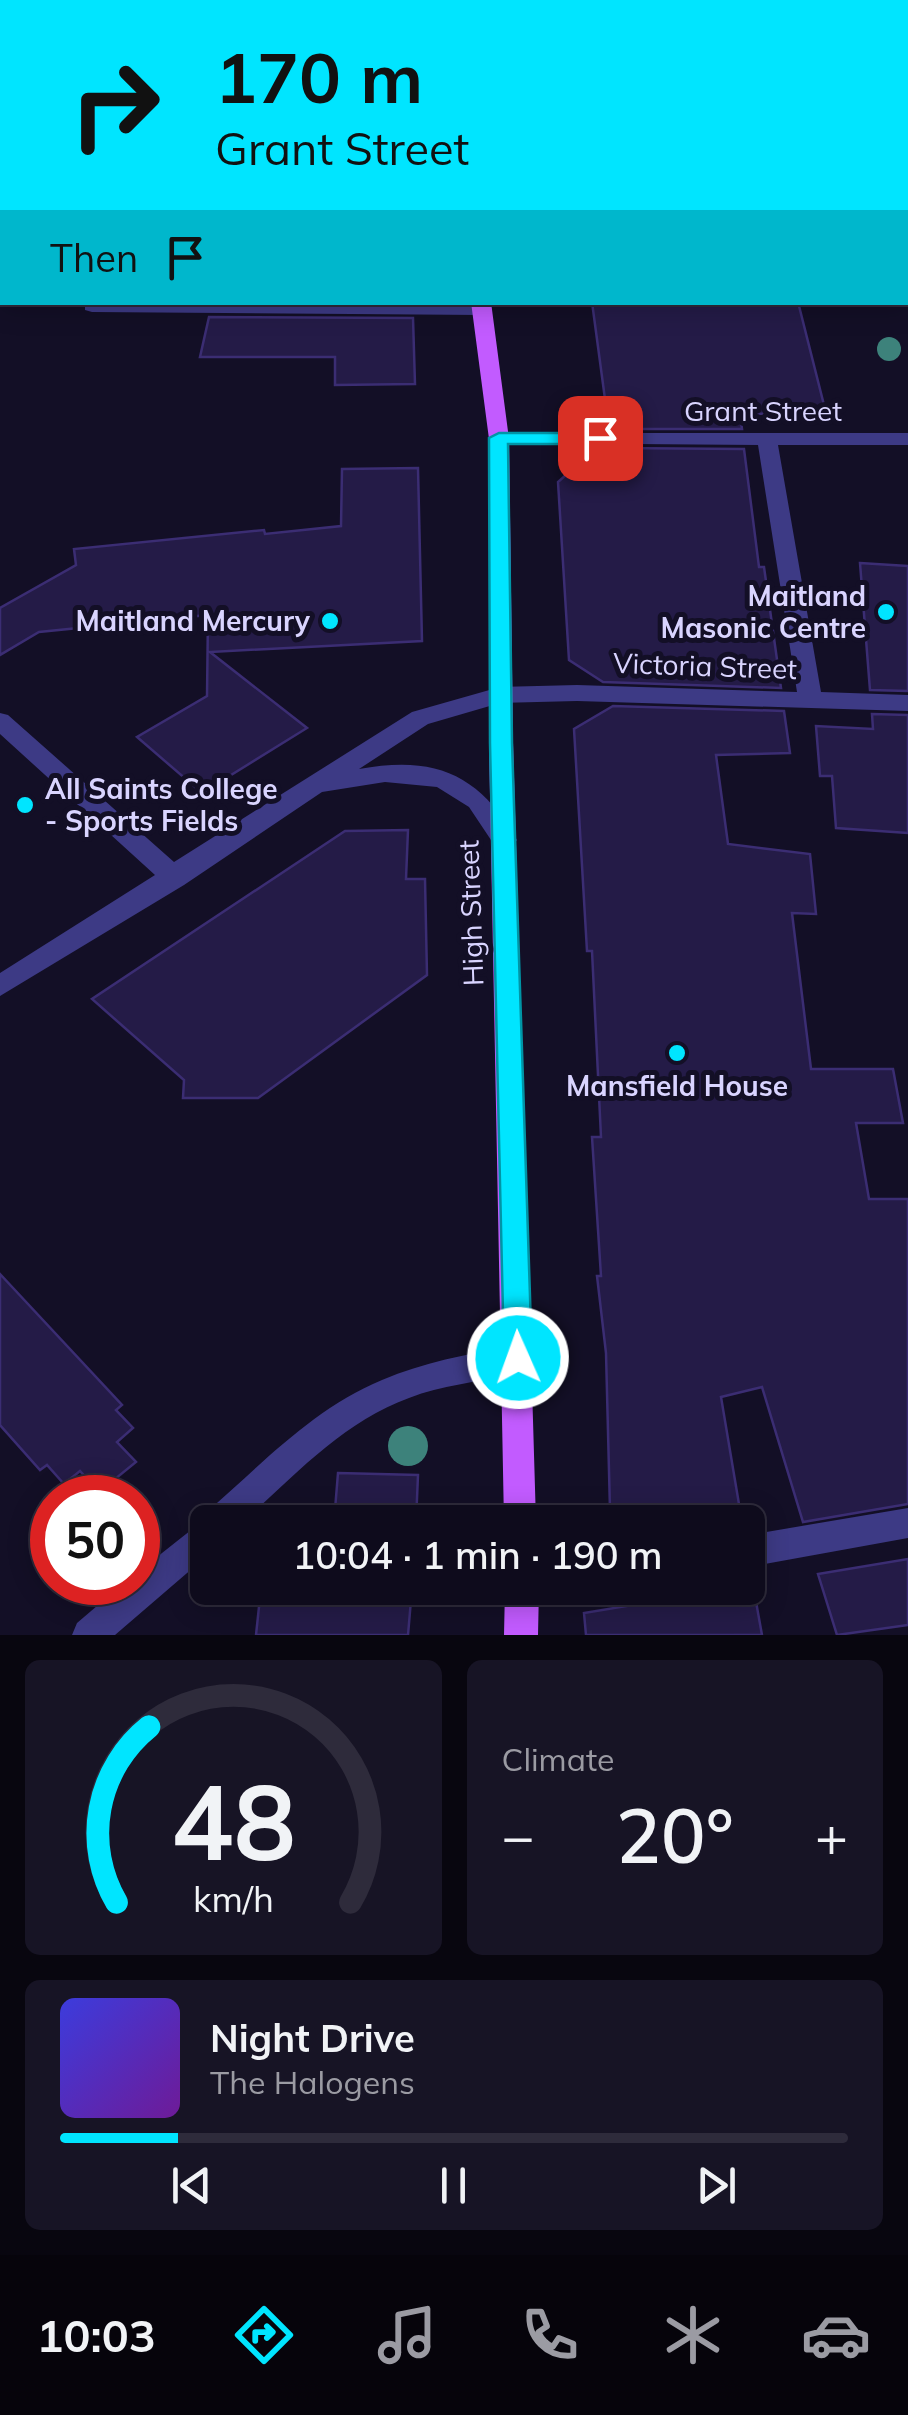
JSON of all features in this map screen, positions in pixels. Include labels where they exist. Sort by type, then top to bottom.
[{"type":"main road","name":"High Street","points":[[481,306],[499,438],[500,695],[520,1505]]},
{"type":"main road","points":[[520,1635],[524,1605]]},
{"type":"street","points":[[92,306],[481,306]]},
{"type":"street","name":"Grant Street","points":[[499,438],[908,439]]},
{"type":"street","points":[[768,439],[810,699]]},
{"type":"street","name":"Victoria Street","points":[[0,986],[175,878],[420,718],[500,695],[577,693],[908,702]]},
{"type":"street","points":[[0,721],[175,878]]},
{"type":"street","points":[[304,794],[345,780],[401,772],[437,779],[478,801],[504,840]]},
{"type":"street","points":[[240,1505],[336,1422],[376,1397],[430,1376],[518,1358]]},
{"type":"street","points":[[765,1548],[908,1523]]},
{"type":"street","points":[[89,1635],[190,1548]]},
{"type":"building","points":[[592,305],[799,305],[826,413],[740,414],[742,429],[609,429]]},
{"type":"building","points":[[209,317],[413,318],[415,384],[335,385],[335,357],[200,357]]},
{"type":"building","points":[[611,448],[744,449],[759,567],[764,567],[781,688],[603,682],[569,660],[558,482],[576,466],[613,459]]},
{"type":"building","points":[[418,468],[422,641],[210,652],[307,728],[202,793],[137,737],[207,696],[208,615],[39,632],[0,655],[0,608],[76,565],[74,549],[341,526],[342,469]]},
{"type":"building","name":"Maitland Masonic Centre","points":[[860,563],[908,566],[908,691],[870,690]]},
{"type":"building","points":[[613,706],[784,711],[790,753],[716,755],[728,844],[810,854],[816,914],[792,913],[811,1069],[893,1069],[903,1123],[856,1123],[869,1199],[908,1199],[908,1504],[803,1522],[762,1387],[721,1397],[739,1505],[610,1505],[606,1353],[597,1276],[601,1276],[592,1137],[601,1137],[592,951],[587,951],[574,729]]},
{"type":"building","points":[[872,714],[908,715],[908,833],[836,828],[832,776],[820,776],[816,726],[873,729]]},
{"type":"building","points":[[408,830],[406,879],[425,879],[427,975],[258,1098],[183,1098],[184,1080],[92,999],[345,831]]},
{"type":"building","points":[[0,1274],[122,1405],[116,1410],[133,1428],[117,1442],[136,1462],[120,1475],[84,1475],[80,1471],[75,1475],[56,1475],[47,1465],[40,1470],[0,1425]]},
{"type":"building","points":[[338,1473],[418,1475],[417,1505],[335,1505]]},
{"type":"building","points":[[908,1559],[908,1625],[837,1635],[818,1574]]},
{"type":"building","points":[[259,1605],[411,1605],[408,1635],[256,1635]]},
{"type":"building","points":[[632,1605],[757,1605],[762,1635],[586,1635],[584,1613]]},
{"type":"place","name":"Maitland Masonic Centre","points":[[886,612]]},
{"type":"place","name":"Maitland Mercury","points":[[330,621]]},
{"type":"place","name":"All Saints College - Sports Fields","points":[[25,805]]},
{"type":"place","name":"Mansfield House","points":[[677,1053]]},
{"type":"route","points":[[518,1358],[501,743],[499,438],[600,438]]}]
